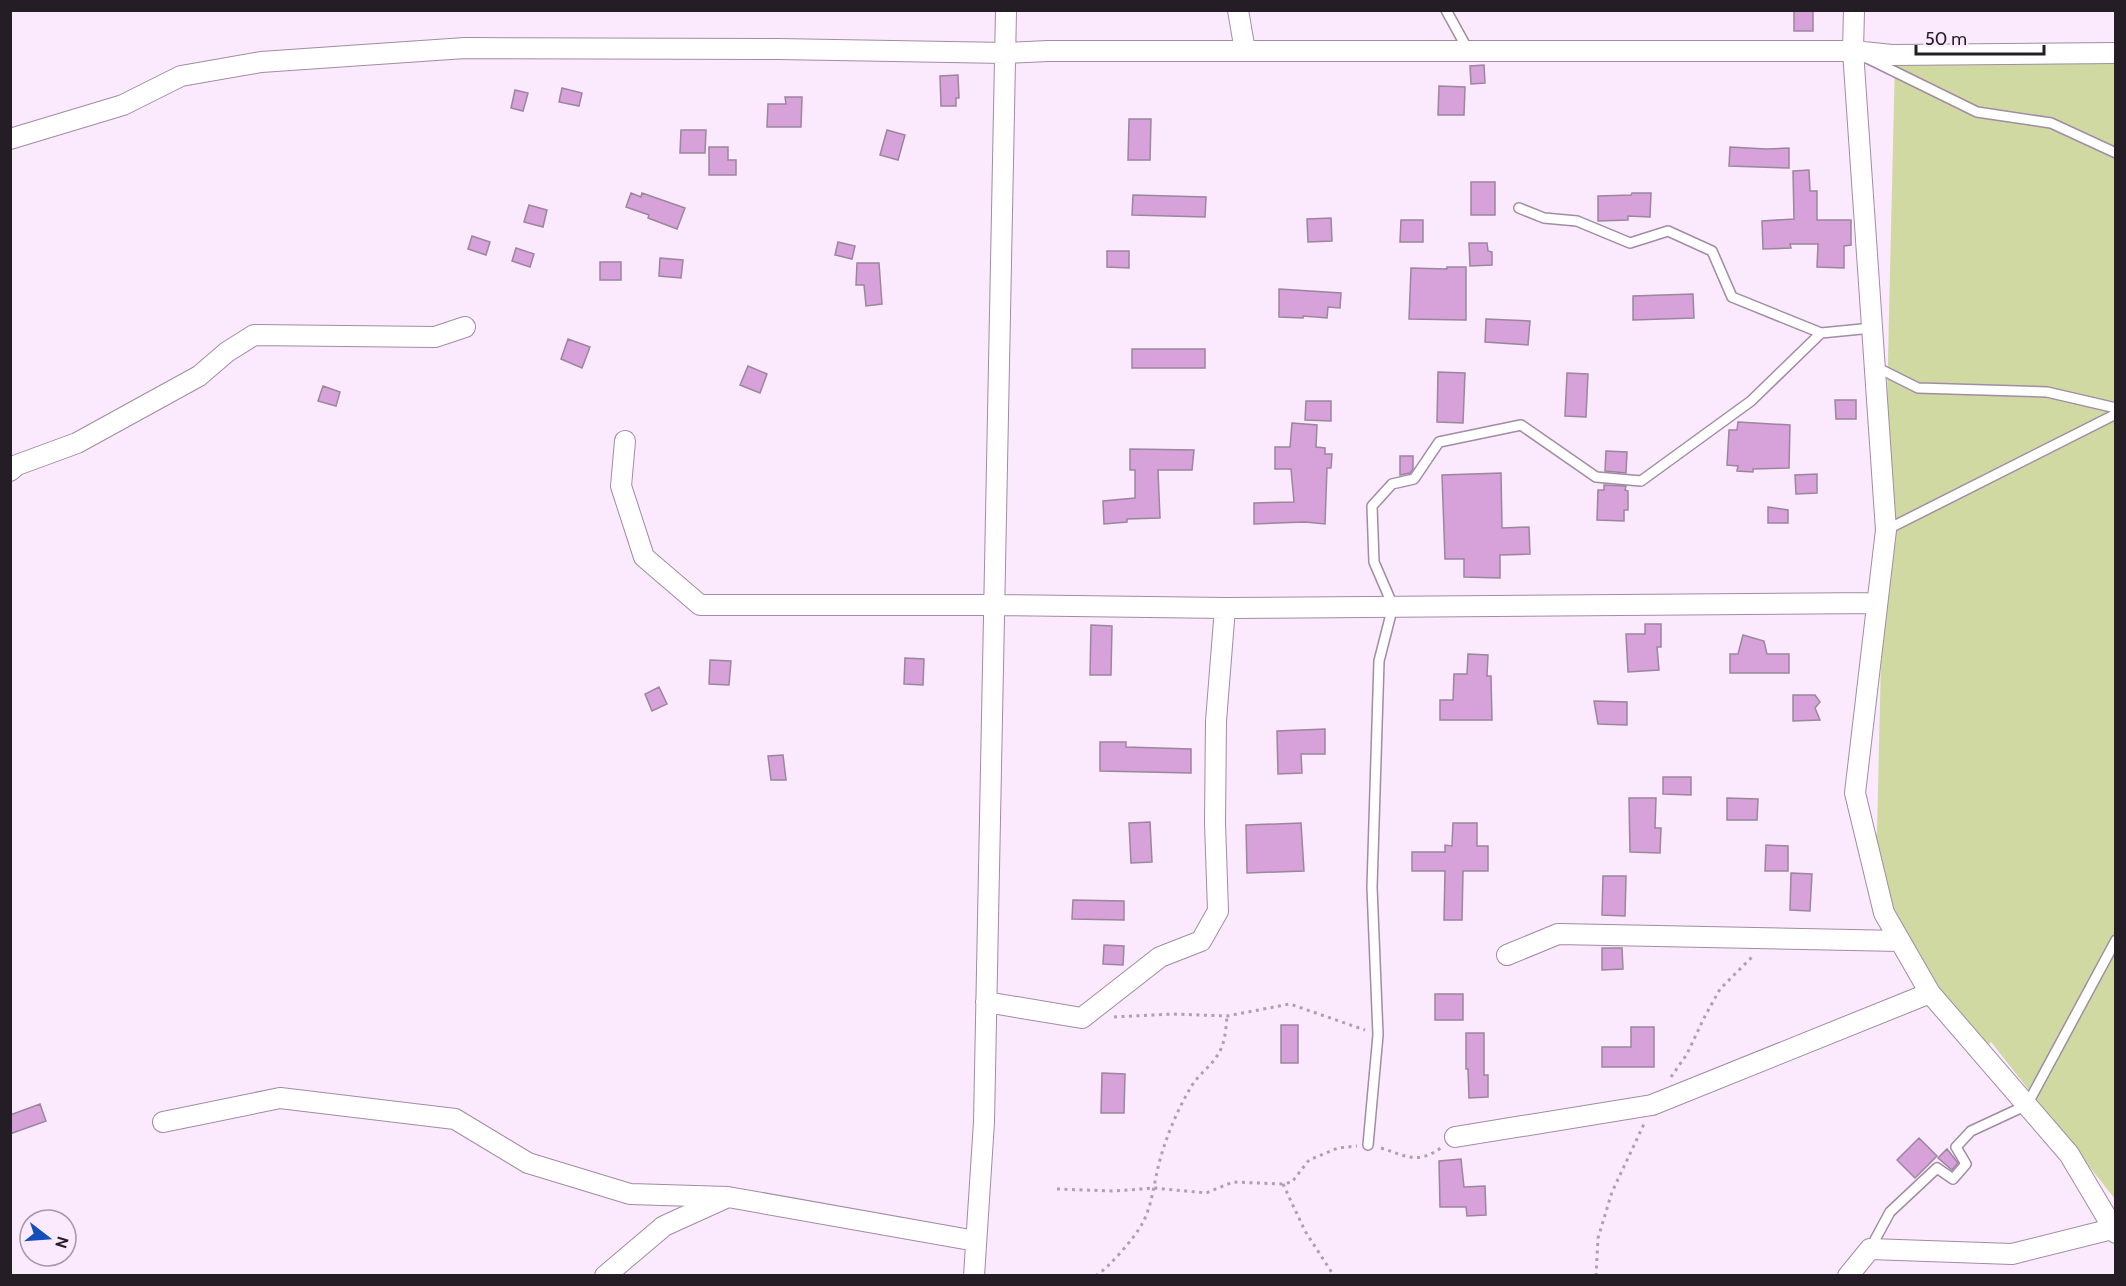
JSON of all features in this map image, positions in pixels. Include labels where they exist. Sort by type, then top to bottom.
[{"type":"street","points":[[974,1275],[984,1122],[1006,10]]},
{"type":"street","points":[[1238,10],[1245,51]]},
{"type":"street","points":[[1848,1275],[1870,1249],[2012,1254],[2114,1231],[2069,1154],[1930,993],[1884,913],[1855,793],[1886,530],[1853,51],[1854,10]]},
{"type":"street","points":[[10,139],[123,105],[181,76],[261,62],[465,48],[778,49],[1006,53],[1048,51],[1853,51],[1892,55],[2115,53]]},
{"type":"street","points":[[10,471],[17,465],[77,443],[199,376],[227,352],[254,335],[435,338],[465,327]]},
{"type":"street","points":[[625,441],[621,486],[644,557],[700,605],[1225,608],[1877,603]]},
{"type":"street","points":[[986,1002],[1082,1018],[1160,957],[1201,941],[1218,910],[1215,823],[1216,721],[1225,608]]},
{"type":"street","points":[[1507,955],[1558,934],[1900,941]]},
{"type":"street","points":[[1455,1137],[1652,1105],[1930,993]]},
{"type":"street","points":[[163,1122],[280,1098],[455,1119],[528,1163],[630,1194],[728,1197],[976,1241]]},
{"type":"street","points":[[604,1275],[664,1226],[728,1197]]},
{"type":"lane","points":[[1446,10],[1468,51]]},
{"type":"lane","points":[[1853,51],[1977,112],[2051,123],[2115,153]]},
{"type":"lane","points":[[1519,208],[1544,218],[1577,221],[1630,243],[1668,231],[1712,251],[1732,297],[1821,333],[1872,328]]},
{"type":"lane","points":[[1368,1144],[1378,1035],[1372,887],[1379,661],[1393,606],[1374,562],[1372,506],[1392,484],[1414,479],[1439,442],[1521,425],[1596,477],[1641,481],[1751,401],[1821,333]]},
{"type":"lane","points":[[1874,367],[1918,388],[2047,392],[2115,408]]},
{"type":"lane","points":[[1886,530],[2115,414]]},
{"type":"lane","points":[[1870,1249],[1890,1212],[1937,1168],[1953,1179],[1966,1164],[1956,1147],[1971,1131],[2027,1105],[2115,940]]},
{"type":"path","points":[[1082,1018],[1173,1014],[1227,1016],[1290,1004],[1378,1035]]},
{"type":"path","points":[[1096,1275],[1138,1230],[1148,1210],[1157,1172],[1171,1130],[1190,1088],[1201,1072],[1218,1056],[1227,1016]]},
{"type":"path","points":[[1057,1189],[1104,1191],[1155,1188],[1206,1193],[1233,1182],[1283,1184],[1292,1182],[1309,1160],[1338,1148],[1368,1144],[1411,1158],[1422,1158],[1455,1137]]},
{"type":"path","points":[[1283,1184],[1305,1231],[1334,1275]]},
{"type":"green space","points":[[2115,43],[2115,1199],[1991,1042],[1980,1051],[1884,913],[1867,844],[1877,833],[1895,58]]},
{"type":"building","points":[[1794,10],[1813,10],[1813,31],[1794,31]]},
{"type":"building","points":[[1484,65],[1485,83],[1471,84],[1470,66]]},
{"type":"building","points":[[958,75],[959,98],[956,98],[956,106],[941,106],[940,76]]},
{"type":"building","points":[[1439,86],[1465,87],[1464,115],[1438,115]]},
{"type":"building","points":[[562,88],[582,93],[579,106],[559,102]]},
{"type":"building","points":[[515,90],[528,93],[523,111],[511,108]]},
{"type":"building","points":[[785,97],[802,97],[801,127],[767,127],[768,104],[786,104]]},
{"type":"building","points":[[1129,119],[1151,119],[1150,160],[1128,160]]},
{"type":"building","points":[[681,130],[706,130],[705,153],[680,153]]},
{"type":"building","points":[[887,130],[905,135],[898,160],[880,155]]},
{"type":"building","points":[[709,147],[728,147],[728,160],[736,160],[736,175],[709,175]]},
{"type":"building","points":[[1730,147],[1789,148],[1789,168],[1729,166]]},
{"type":"building","points":[[1809,170],[1810,191],[1817,191],[1817,220],[1851,220],[1851,245],[1844,246],[1844,268],[1817,267],[1818,244],[1790,244],[1791,248],[1763,249],[1762,221],[1794,219],[1793,171]]},
{"type":"building","points":[[1471,182],[1495,182],[1495,215],[1471,215]]},
{"type":"building","points":[[631,193],[641,197],[642,193],[685,208],[677,229],[626,207]]},
{"type":"building","points":[[1632,193],[1651,193],[1650,217],[1628,216],[1628,220],[1598,221],[1598,196],[1631,195]]},
{"type":"building","points":[[1133,195],[1206,197],[1205,217],[1132,215]]},
{"type":"building","points":[[529,205],[547,210],[543,227],[524,222]]},
{"type":"building","points":[[1331,218],[1332,241],[1308,242],[1307,219]]},
{"type":"building","points":[[1401,220],[1423,220],[1423,242],[1400,242]]},
{"type":"building","points":[[472,236],[490,242],[486,255],[468,249]]},
{"type":"building","points":[[838,242],[855,246],[852,259],[835,255]]},
{"type":"building","points":[[1469,243],[1487,243],[1488,251],[1492,252],[1492,265],[1470,266]]},
{"type":"building","points":[[516,248],[534,254],[530,267],[512,261]]},
{"type":"building","points":[[1107,251],[1129,251],[1129,268],[1107,267]]},
{"type":"building","points":[[660,258],[683,260],[681,278],[659,276]]},
{"type":"building","points":[[600,262],[621,262],[621,280],[600,280]]},
{"type":"building","points":[[857,263],[879,263],[882,304],[866,306],[864,285],[856,285]]},
{"type":"building","points":[[1447,267],[1466,267],[1466,320],[1409,319],[1411,268],[1447,269]]},
{"type":"building","points":[[1279,289],[1341,293],[1340,308],[1328,307],[1327,318],[1279,317]]},
{"type":"building","points":[[1693,294],[1694,318],[1633,320],[1633,296]]},
{"type":"building","points":[[1486,319],[1530,321],[1528,345],[1485,342]]},
{"type":"building","points":[[568,339],[590,347],[582,368],[561,359]]},
{"type":"building","points":[[1132,349],[1205,349],[1205,368],[1132,368]]},
{"type":"building","points":[[748,366],[767,374],[760,393],[740,385]]},
{"type":"building","points":[[1438,372],[1465,373],[1463,423],[1437,422]]},
{"type":"building","points":[[1567,373],[1588,374],[1586,417],[1565,416]]},
{"type":"building","points":[[323,386],[340,392],[336,406],[318,401]]},
{"type":"building","points":[[1835,400],[1856,400],[1856,419],[1836,419]]},
{"type":"building","points":[[1306,401],[1331,401],[1331,421],[1305,420]]},
{"type":"building","points":[[1738,422],[1790,425],[1789,468],[1753,469],[1753,472],[1737,471],[1738,466],[1727,465],[1729,430],[1737,430]]},
{"type":"building","points":[[1292,423],[1317,425],[1316,447],[1325,448],[1325,454],[1332,454],[1331,468],[1327,468],[1325,524],[1305,522],[1254,524],[1254,503],[1294,502],[1291,469],[1275,469],[1275,447],[1290,447]]},
{"type":"building","points":[[1130,449],[1194,450],[1192,470],[1158,470],[1160,518],[1127,519],[1127,522],[1104,524],[1103,501],[1135,498],[1135,470],[1130,470]]},
{"type":"building","points":[[1606,451],[1627,452],[1626,473],[1605,471]]},
{"type":"building","points":[[1400,456],[1413,456],[1413,469],[1410,473],[1400,475]]},
{"type":"building","points":[[1501,473],[1502,528],[1529,527],[1530,554],[1500,555],[1500,578],[1464,577],[1464,559],[1445,559],[1442,475]]},
{"type":"building","points":[[1817,474],[1817,493],[1796,494],[1795,475]]},
{"type":"building","points":[[1604,485],[1626,486],[1628,510],[1624,510],[1624,521],[1597,520],[1598,490],[1604,490]]},
{"type":"building","points":[[1768,507],[1788,510],[1788,523],[1768,523]]},
{"type":"building","points":[[1645,624],[1661,624],[1661,647],[1657,647],[1659,670],[1628,672],[1626,634],[1645,634]]},
{"type":"building","points":[[1091,625],[1112,626],[1111,675],[1090,675]]},
{"type":"building","points":[[1743,635],[1764,641],[1767,654],[1789,654],[1789,673],[1730,673],[1730,654],[1738,654]]},
{"type":"building","points":[[1468,654],[1488,655],[1487,676],[1491,676],[1492,720],[1440,720],[1440,700],[1453,700],[1454,674],[1467,674]]},
{"type":"building","points":[[905,658],[924,659],[923,685],[904,684]]},
{"type":"building","points":[[710,660],[731,661],[729,685],[709,684]]},
{"type":"building","points":[[659,687],[667,704],[652,711],[645,694]]},
{"type":"building","points":[[1793,695],[1815,695],[1820,702],[1815,708],[1820,720],[1793,721]]},
{"type":"building","points":[[1594,701],[1627,702],[1627,725],[1598,724]]},
{"type":"building","points":[[1325,729],[1325,754],[1301,754],[1302,773],[1278,774],[1277,731]]},
{"type":"building","points":[[1100,742],[1126,742],[1126,747],[1191,749],[1191,773],[1100,771]]},
{"type":"building","points":[[783,755],[786,780],[771,780],[768,756]]},
{"type":"building","points":[[1663,777],[1691,777],[1691,795],[1663,794]]},
{"type":"building","points":[[1629,798],[1656,798],[1655,828],[1661,828],[1660,853],[1630,852]]},
{"type":"building","points":[[1727,798],[1758,799],[1757,820],[1727,820]]},
{"type":"building","points":[[1150,822],[1152,862],[1131,863],[1129,823]]},
{"type":"building","points":[[1301,823],[1304,871],[1247,873],[1246,825]]},
{"type":"building","points":[[1453,823],[1477,823],[1477,846],[1488,846],[1488,871],[1463,871],[1462,920],[1444,920],[1445,871],[1412,871],[1412,852],[1445,852],[1445,845],[1452,846]]},
{"type":"building","points":[[1766,845],[1788,846],[1788,871],[1765,871]]},
{"type":"building","points":[[1791,873],[1812,874],[1810,911],[1790,910]]},
{"type":"building","points":[[1603,876],[1626,876],[1625,916],[1602,915]]},
{"type":"building","points":[[1073,900],[1124,901],[1124,920],[1072,919]]},
{"type":"building","points":[[1104,945],[1124,946],[1123,965],[1103,964]]},
{"type":"building","points":[[1602,948],[1622,948],[1623,969],[1602,970]]},
{"type":"building","points":[[1435,994],[1463,994],[1463,1020],[1435,1020]]},
{"type":"building","points":[[1281,1025],[1298,1025],[1298,1063],[1281,1063]]},
{"type":"building","points":[[1631,1027],[1654,1027],[1654,1067],[1602,1067],[1602,1047],[1631,1047]]},
{"type":"building","points":[[1466,1033],[1484,1033],[1484,1075],[1488,1075],[1488,1097],[1469,1098]]},
{"type":"building","points":[[1102,1073],[1125,1074],[1124,1113],[1101,1113]]},
{"type":"building","points":[[40,1104],[46,1121],[10,1134],[10,1115]]},
{"type":"building","points":[[1919,1138],[1937,1156],[1915,1178],[1897,1160]]},
{"type":"building","points":[[1947,1149],[1958,1163],[1952,1170],[1938,1158]]},
{"type":"building","points":[[1461,1159],[1464,1187],[1485,1186],[1486,1215],[1467,1216],[1466,1207],[1440,1207],[1439,1161]]}]
